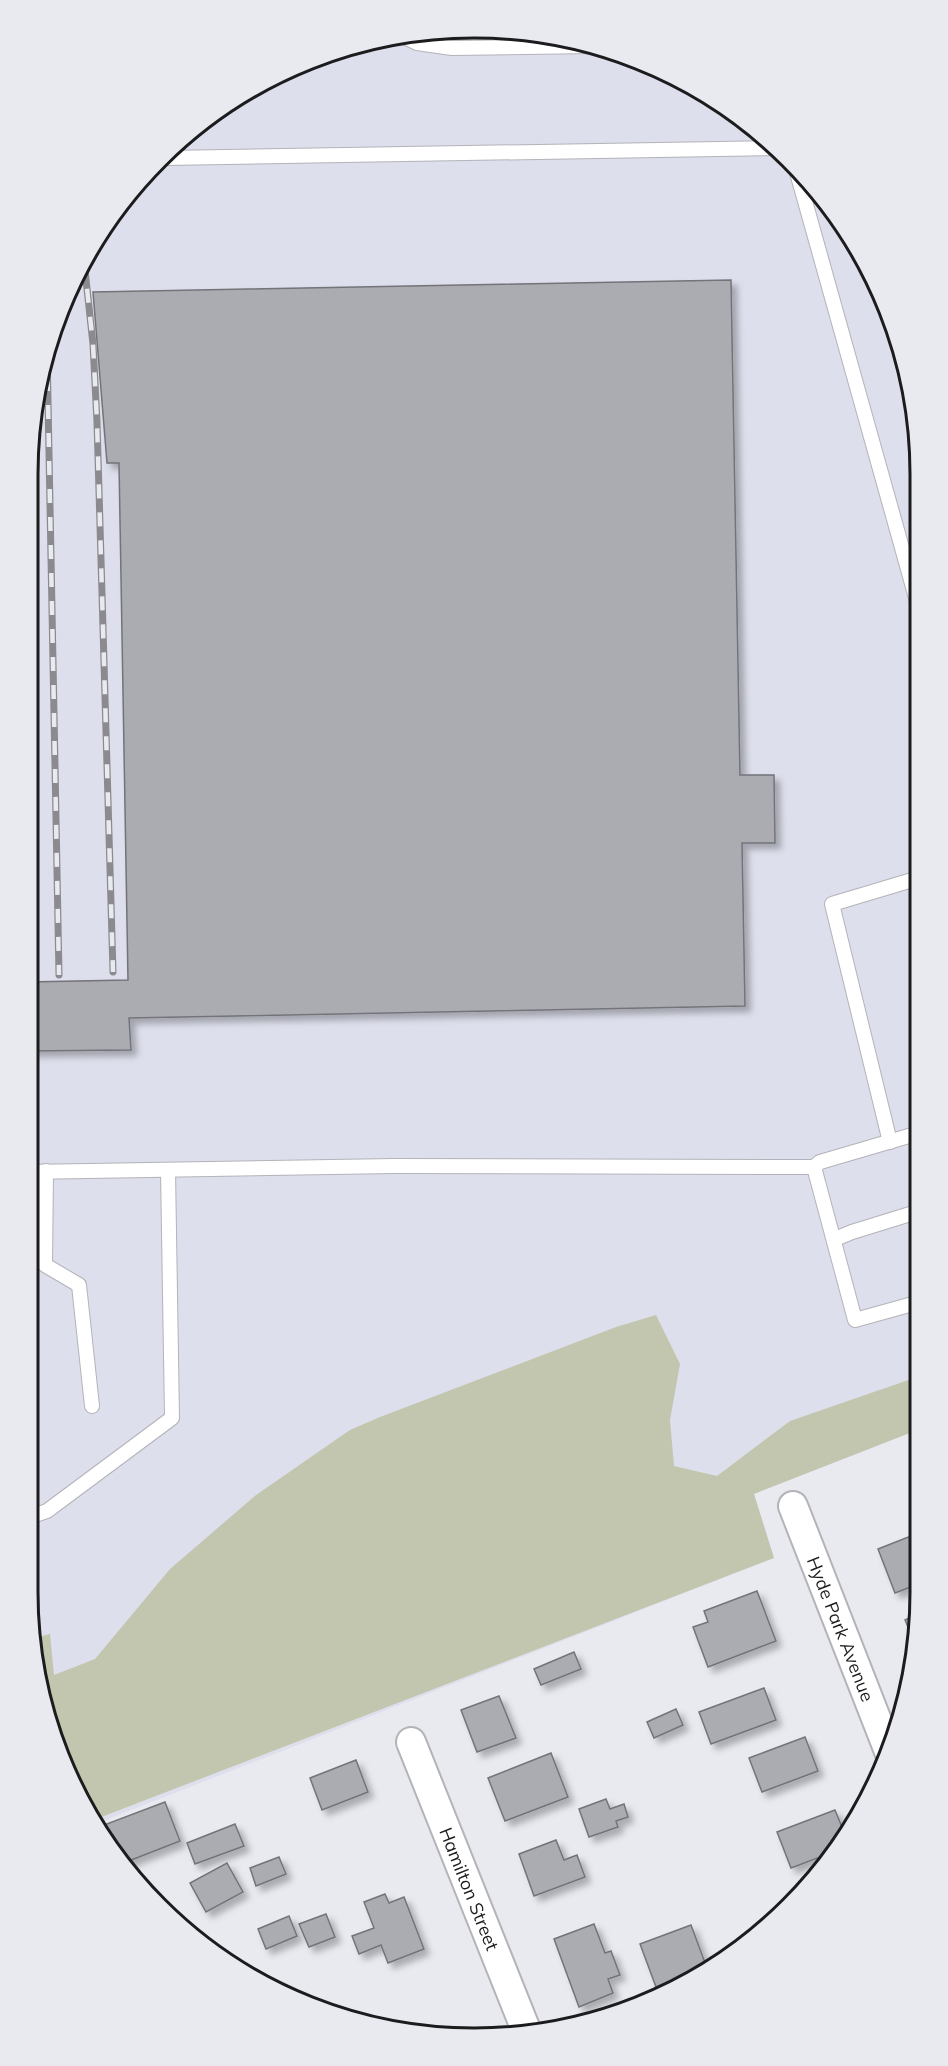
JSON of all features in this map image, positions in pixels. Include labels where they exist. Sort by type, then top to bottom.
[{"type":"street","name":"Hyde Park Avenue","points":[[793,1506],[884,1739]]},
{"type":"street","name":"Hamilton Street","points":[[411,1742],[524,2026]]},
{"type":"lane","points":[[414,42],[443,47],[560,46]]},
{"type":"lane","points":[[173,158],[764,148]]},
{"type":"lane","points":[[800,184],[910,576]]},
{"type":"lane","points":[[890,1142],[832,904],[910,881]]},
{"type":"lane","points":[[38,1171],[394,1166],[814,1167],[820,1162],[910,1136]]},
{"type":"lane","points":[[814,1167],[855,1320],[910,1305]]},
{"type":"lane","points":[[38,1514],[47,1511],[172,1418],[168,1170]]},
{"type":"lane","points":[[46,1171],[45,1265],[79,1285],[92,1406]]},
{"type":"lane","points":[[835,1239],[910,1214]]},
{"type":"shaded area","points":[[445,38],[503,38],[531,41],[587,52],[614,61],[641,71],[692,96],[717,111],[762,146],[783,165],[820,208],[837,231],[865,281],[896,361],[910,445],[910,1433],[754,1494],[774,1558],[103,1821],[71,1759],[52,1705],[38,1621],[38,445],[46,389],[52,361],[71,307],[96,256],[128,208],[165,165],[208,128],[256,96],[307,71],[361,52]]},
{"type":"green space","points":[[656,1315],[680,1364],[670,1420],[674,1466],[717,1476],[790,1421],[910,1379],[910,1433],[754,1494],[774,1558],[100,1817],[83,1785],[61,1732],[52,1705],[40,1637],[50,1634],[54,1675],[95,1659],[170,1569],[256,1495],[350,1430],[616,1327]]},
{"type":"building","points":[[731,280],[740,775],[774,775],[775,843],[742,843],[745,1006],[129,1018],[131,1050],[38,1051],[38,982],[128,980],[119,463],[107,463],[93,292]]},
{"type":"building","points":[[910,1536],[910,1587],[895,1593],[878,1549]]},
{"type":"building","points":[[757,1591],[776,1641],[708,1667],[693,1627],[708,1622],[704,1611]]},
{"type":"building","points":[[910,1618],[909,1630],[905,1620]]},
{"type":"building","points":[[574,1652],[581,1669],[541,1685],[534,1669]]},
{"type":"building","points":[[764,1688],[776,1720],[711,1744],[699,1712]]},
{"type":"building","points":[[499,1696],[516,1738],[477,1752],[461,1710]]},
{"type":"building","points":[[676,1709],[683,1725],[654,1738],[647,1722]]},
{"type":"building","points":[[805,1737],[818,1771],[762,1792],[749,1758]]},
{"type":"building","points":[[551,1753],[568,1797],[505,1821],[488,1778]]},
{"type":"building","points":[[356,1760],[368,1792],[322,1810],[310,1778]]},
{"type":"building","points":[[606,1799],[610,1809],[624,1804],[628,1817],[616,1821],[618,1827],[589,1837],[579,1809]]},
{"type":"building","points":[[165,1802],[180,1841],[130,1860],[105,1825]]},
{"type":"building","points":[[835,1810],[842,1827],[821,1857],[791,1868],[777,1832]]},
{"type":"building","points":[[235,1824],[244,1846],[195,1864],[187,1843]]},
{"type":"building","points":[[556,1840],[564,1860],[577,1855],[585,1877],[534,1896],[519,1854]]},
{"type":"building","points":[[279,1857],[286,1874],[256,1886],[250,1868]]},
{"type":"building","points":[[227,1863],[243,1892],[206,1912],[190,1883]]},
{"type":"building","points":[[385,1894],[389,1903],[404,1897],[424,1949],[388,1963],[381,1945],[359,1954],[352,1936],[374,1928],[364,1902]]},
{"type":"building","points":[[326,1914],[335,1937],[309,1947],[299,1924]]},
{"type":"building","points":[[289,1916],[297,1936],[266,1949],[258,1929]]},
{"type":"building","points":[[594,1924],[605,1953],[611,1951],[620,1975],[608,1979],[613,1993],[579,2007],[554,1939]]},
{"type":"building","points":[[691,1925],[705,1962],[656,1987],[640,1944]]},
{"type":"railway","points":[[86,276],[93,344],[97,422],[113,972]]},
{"type":"railway","points":[[48,381],[59,975]]}]
